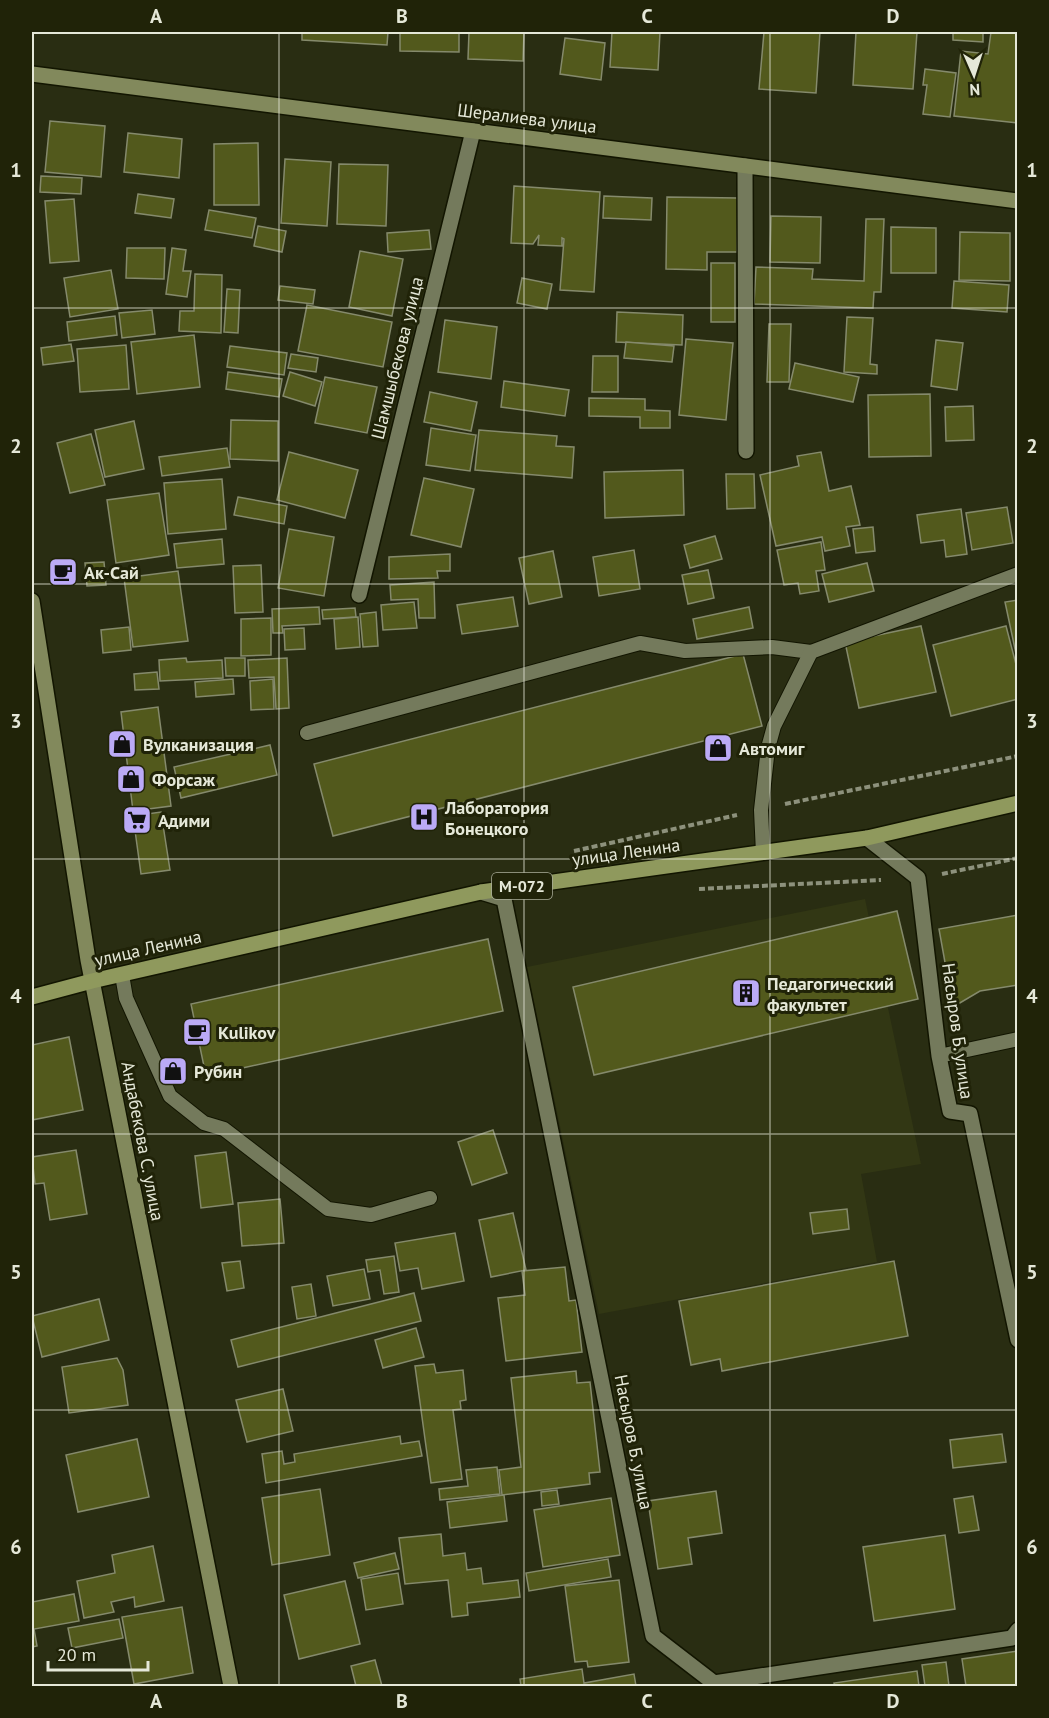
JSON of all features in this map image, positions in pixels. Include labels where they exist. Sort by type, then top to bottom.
[{"type":"main road","name":"улица Ленина","points":[[32,998],[92,981],[481,892],[867,838],[1017,803]]},
{"type":"street","name":"Шералиева улица","points":[[32,74],[1017,201]]},
{"type":"street","name":"Шамшыбекова улица","points":[[359,595],[473,131]]},
{"type":"street","points":[[745,166],[746,451]]},
{"type":"street","name":"Андабекова С. улица","points":[[32,601],[92,981],[231,1686]]},
{"type":"street","name":"Насыров Б. улица","points":[[867,838],[918,878],[939,1056],[950,1111],[970,1114],[1017,1340]]},
{"type":"street","name":"Насыров Б. улица","points":[[481,892],[504,899],[653,1636],[714,1683],[1012,1638],[1017,1630]]},
{"type":"lane","points":[[307,733],[640,643],[685,651],[772,647],[811,652],[1017,574]]},
{"type":"lane","points":[[763,853],[761,810],[768,748],[774,726],[811,652]]},
{"type":"lane","points":[[122,975],[126,999],[170,1096],[204,1123],[224,1129],[328,1209],[371,1215],[430,1198]]},
{"type":"lane","points":[[939,1056],[1017,1039]]},
{"type":"shaded area","points":[[865,899],[921,1164],[861,1174],[877,1262],[599,1314],[527,967]]},
{"type":"building","points":[[302,32],[388,32],[387,45],[302,40]]},
{"type":"building","points":[[400,32],[459,32],[459,52],[400,51]]},
{"type":"building","points":[[469,32],[524,32],[523,61],[468,59]]},
{"type":"building","points":[[612,32],[660,32],[658,70],[610,67]]},
{"type":"building","points":[[764,32],[820,32],[816,93],[759,89]]},
{"type":"building","points":[[856,32],[917,32],[913,89],[853,85]]},
{"type":"building","points":[[953,32],[983,32],[983,42],[953,40]]},
{"type":"building","points":[[991,32],[1018,32],[1018,123],[954,116],[961,51],[988,54]]},
{"type":"building","points":[[565,38],[605,43],[601,80],[560,74]]},
{"type":"building","points":[[925,69],[956,73],[950,117],[923,114],[927,85],[923,85]]},
{"type":"building","points":[[50,121],[105,126],[101,177],[45,172]]},
{"type":"building","points":[[128,133],[182,139],[179,178],[124,172]]},
{"type":"building","points":[[258,143],[259,205],[214,205],[214,144]]},
{"type":"building","points":[[285,159],[331,162],[327,226],[281,223]]},
{"type":"building","points":[[339,164],[388,165],[386,226],[337,224]]},
{"type":"building","points":[[41,176],[82,178],[81,194],[40,192]]},
{"type":"building","points":[[514,186],[600,192],[594,292],[560,290],[564,239],[562,238],[562,246],[538,245],[539,235],[533,244],[511,243]]},
{"type":"building","points":[[138,194],[174,199],[171,218],[135,213]]},
{"type":"building","points":[[604,196],[652,198],[651,220],[603,218]]},
{"type":"building","points":[[667,197],[738,198],[737,252],[707,252],[707,270],[666,269]]},
{"type":"building","points":[[74,199],[79,261],[50,263],[45,201]]},
{"type":"building","points":[[209,210],[256,218],[252,238],[205,230]]},
{"type":"building","points":[[771,216],[821,217],[820,263],[770,262]]},
{"type":"building","points":[[866,219],[884,219],[881,292],[874,292],[873,308],[754,304],[756,267],[813,269],[812,279],[864,281]]},
{"type":"building","points":[[258,226],[286,231],[282,252],[254,246]]},
{"type":"building","points":[[891,227],[936,228],[936,273],[891,273]]},
{"type":"building","points":[[429,230],[431,249],[388,252],[387,233]]},
{"type":"building","points":[[960,232],[1010,233],[1010,281],[959,280]]},
{"type":"building","points":[[127,248],[165,248],[164,279],[126,278]]},
{"type":"building","points":[[172,248],[186,250],[183,271],[191,271],[187,297],[166,294]]},
{"type":"building","points":[[360,251],[403,259],[392,316],[349,307]]},
{"type":"building","points":[[711,263],[735,263],[735,322],[711,322]]},
{"type":"building","points":[[111,270],[118,309],[70,317],[64,278]]},
{"type":"building","points":[[195,274],[222,275],[221,333],[179,331],[180,311],[194,311]]},
{"type":"building","points":[[522,278],[552,284],[547,309],[517,303]]},
{"type":"building","points":[[954,281],[1009,285],[1007,312],[952,308]]},
{"type":"building","points":[[280,286],[315,290],[313,304],[278,300]]},
{"type":"building","points":[[227,289],[240,290],[238,333],[224,332]]},
{"type":"building","points":[[307,305],[392,322],[383,367],[298,351]]},
{"type":"building","points":[[152,310],[155,334],[122,338],[119,313]]},
{"type":"building","points":[[617,312],[683,315],[682,345],[616,342]]},
{"type":"building","points":[[115,316],[117,335],[69,341],[67,322]]},
{"type":"building","points":[[847,317],[873,318],[870,364],[877,365],[877,374],[844,372]]},
{"type":"building","points":[[445,320],[497,327],[491,379],[438,372]]},
{"type":"building","points":[[769,324],[791,324],[789,382],[767,382]]},
{"type":"building","points":[[194,335],[200,387],[137,394],[131,342]]},
{"type":"building","points":[[686,339],[733,343],[726,420],[679,415]]},
{"type":"building","points":[[936,340],[963,343],[957,390],[931,386]]},
{"type":"building","points":[[626,342],[674,346],[672,362],[624,358]]},
{"type":"building","points":[[71,344],[74,361],[43,365],[41,348]]},
{"type":"building","points":[[126,345],[129,389],[80,392],[77,349]]},
{"type":"building","points":[[230,346],[287,353],[284,375],[227,367]]},
{"type":"building","points":[[291,354],[318,358],[316,372],[288,368]]},
{"type":"building","points":[[593,356],[618,356],[618,392],[592,392]]},
{"type":"building","points":[[795,363],[859,377],[853,402],[789,389]]},
{"type":"building","points":[[228,372],[282,379],[279,397],[226,389]]},
{"type":"building","points":[[290,372],[322,382],[315,406],[283,396]]},
{"type":"building","points":[[325,377],[377,387],[367,433],[315,423]]},
{"type":"building","points":[[504,381],[569,390],[565,416],[501,407]]},
{"type":"building","points":[[430,392],[477,402],[471,431],[424,422]]},
{"type":"building","points":[[930,394],[931,456],[869,457],[868,395]]},
{"type":"building","points":[[589,398],[645,399],[645,410],[670,411],[670,428],[640,428],[640,417],[589,416]]},
{"type":"building","points":[[973,406],[974,440],[946,441],[945,407]]},
{"type":"building","points":[[231,420],[278,421],[278,461],[230,459]]},
{"type":"building","points":[[134,421],[144,469],[105,477],[95,430]]},
{"type":"building","points":[[431,428],[476,435],[470,471],[426,465]]},
{"type":"building","points":[[479,430],[557,436],[556,446],[574,447],[572,478],[475,470]]},
{"type":"building","points":[[91,434],[105,485],[70,493],[57,443]]},
{"type":"building","points":[[227,448],[230,467],[162,476],[159,457]]},
{"type":"building","points":[[289,452],[358,470],[345,518],[277,500]]},
{"type":"building","points":[[821,452],[829,491],[851,486],[860,525],[846,527],[850,546],[825,551],[822,537],[776,546],[760,475],[799,466],[797,456]]},
{"type":"building","points":[[683,470],[684,515],[605,518],[604,472]]},
{"type":"building","points":[[726,474],[754,474],[755,508],[727,509]]},
{"type":"building","points":[[424,478],[474,489],[461,547],[411,535]]},
{"type":"building","points":[[222,479],[226,529],[168,534],[164,483]]},
{"type":"building","points":[[159,493],[169,555],[116,563],[107,500]]},
{"type":"building","points":[[238,497],[287,506],[284,524],[234,515]]},
{"type":"building","points":[[1007,507],[1013,543],[972,550],[966,513]]},
{"type":"building","points":[[961,509],[967,554],[946,557],[944,540],[921,543],[917,515]]},
{"type":"building","points":[[873,527],[875,551],[856,553],[853,529]]},
{"type":"building","points":[[289,529],[334,537],[324,596],[278,588]]},
{"type":"building","points":[[715,536],[722,559],[690,568],[684,545]]},
{"type":"building","points":[[222,539],[224,564],[177,568],[174,544]]},
{"type":"building","points":[[821,542],[825,570],[816,571],[819,591],[800,594],[798,583],[784,585],[777,550]]},
{"type":"building","points":[[634,550],[640,589],[599,596],[593,557]]},
{"type":"building","points":[[553,551],[562,597],[529,604],[519,558]]},
{"type":"building","points":[[450,554],[450,571],[437,571],[438,578],[389,579],[389,557]]},
{"type":"building","points":[[104,562],[106,585],[87,586],[85,563]]},
{"type":"building","points":[[867,563],[874,591],[829,602],[822,574]]},
{"type":"building","points":[[261,565],[263,612],[235,613],[233,566]]},
{"type":"building","points":[[708,570],[714,598],[688,604],[682,575]]},
{"type":"building","points":[[178,571],[188,641],[133,647],[124,578]]},
{"type":"building","points":[[434,582],[435,618],[419,618],[418,599],[391,600],[390,585]]},
{"type":"building","points":[[513,597],[518,626],[462,634],[457,605]]},
{"type":"building","points":[[1018,600],[1018,663],[1005,602]]},
{"type":"building","points":[[414,602],[417,628],[383,630],[381,605]]},
{"type":"building","points":[[319,607],[320,624],[282,626],[283,633],[273,633],[272,609]]},
{"type":"building","points":[[749,607],[753,628],[697,639],[693,619]]},
{"type":"building","points":[[355,608],[356,617],[323,619],[322,610]]},
{"type":"building","points":[[376,612],[378,646],[363,647],[360,614]]},
{"type":"building","points":[[358,617],[360,647],[336,649],[334,619]]},
{"type":"building","points":[[271,618],[271,655],[241,656],[241,619]]},
{"type":"building","points":[[921,626],[936,692],[859,708],[845,642]]},
{"type":"building","points":[[1006,626],[1018,672],[1018,699],[951,716],[933,645]]},
{"type":"building","points":[[129,627],[131,650],[103,653],[101,630]]},
{"type":"building","points":[[304,628],[305,649],[285,650],[284,629]]},
{"type":"building","points":[[743,654],[762,726],[333,836],[314,764]]},
{"type":"building","points":[[186,658],[187,662],[222,660],[223,678],[160,681],[159,660]]},
{"type":"building","points":[[225,658],[245,658],[245,676],[226,676]]},
{"type":"building","points":[[287,658],[289,708],[276,709],[274,677],[249,678],[248,660]]},
{"type":"building","points":[[157,672],[159,689],[135,690],[134,674]]},
{"type":"building","points":[[233,679],[234,694],[196,697],[195,682]]},
{"type":"building","points":[[273,679],[274,709],[251,710],[250,681]]},
{"type":"building","points":[[158,707],[171,806],[133,811],[121,712]]},
{"type":"building","points":[[270,745],[277,775],[181,798],[174,767]]},
{"type":"building","points":[[161,812],[170,870],[141,874],[133,816]]},
{"type":"building","name":"Педагогический факультет","points":[[897,911],[918,999],[594,1075],[573,987]]},
{"type":"building","points":[[1018,915],[1018,985],[980,991],[953,1007],[939,929]]},
{"type":"building","points":[[488,939],[503,1011],[206,1076],[191,1004]]},
{"type":"building","points":[[69,1037],[83,1110],[32,1120],[32,1045]]},
{"type":"building","points":[[493,1130],[507,1173],[472,1185],[458,1142]]},
{"type":"building","points":[[76,1150],[87,1214],[50,1220],[44,1183],[35,1184],[32,1157]]},
{"type":"building","points":[[226,1152],[233,1204],[201,1208],[195,1156]]},
{"type":"building","points":[[280,1199],[284,1243],[242,1246],[238,1203]]},
{"type":"building","points":[[847,1209],[849,1229],[813,1234],[810,1213]]},
{"type":"building","points":[[513,1213],[526,1270],[491,1277],[479,1220]]},
{"type":"building","points":[[455,1233],[464,1281],[422,1289],[418,1268],[400,1271],[395,1243]]},
{"type":"building","points":[[394,1256],[399,1292],[384,1294],[380,1270],[368,1272],[366,1260]]},
{"type":"building","points":[[240,1261],[244,1288],[227,1291],[222,1263]]},
{"type":"building","points":[[894,1261],[908,1336],[722,1371],[720,1359],[691,1365],[679,1301]]},
{"type":"building","points":[[565,1267],[569,1301],[576,1300],[582,1352],[506,1361],[498,1298],[525,1295],[522,1271]]},
{"type":"building","points":[[364,1269],[370,1299],[333,1306],[327,1276]]},
{"type":"building","points":[[311,1284],[316,1316],[297,1319],[292,1287]]},
{"type":"building","points":[[414,1293],[421,1321],[238,1367],[231,1340]]},
{"type":"building","points":[[99,1299],[109,1340],[42,1357],[32,1316]]},
{"type":"building","points":[[416,1328],[424,1357],[383,1368],[375,1340]]},
{"type":"building","points":[[117,1358],[123,1370],[128,1405],[69,1413],[62,1367]]},
{"type":"building","points":[[434,1364],[436,1373],[463,1370],[466,1400],[460,1401],[461,1409],[453,1410],[462,1479],[431,1483],[415,1366]]},
{"type":"building","points":[[576,1371],[577,1383],[590,1382],[600,1472],[589,1473],[590,1484],[502,1495],[499,1470],[521,1467],[511,1378]]},
{"type":"building","points":[[283,1389],[293,1431],[247,1442],[236,1400]]},
{"type":"building","points":[[1002,1434],[1006,1462],[953,1468],[950,1440]]},
{"type":"building","points":[[400,1436],[401,1444],[419,1441],[422,1456],[266,1483],[262,1454],[282,1451],[284,1464],[295,1462],[294,1454]]},
{"type":"building","points":[[137,1439],[149,1497],[78,1512],[66,1455]]},
{"type":"building","points":[[497,1467],[500,1494],[440,1500],[439,1489],[468,1486],[466,1470]]},
{"type":"building","points":[[320,1489],[330,1555],[272,1565],[262,1498]]},
{"type":"building","points":[[557,1490],[559,1504],[542,1506],[541,1492]]},
{"type":"building","points":[[716,1491],[722,1533],[688,1538],[692,1564],[658,1569],[648,1501]]},
{"type":"building","points":[[504,1495],[507,1521],[450,1528],[447,1502]]},
{"type":"building","points":[[973,1496],[979,1530],[959,1533],[954,1499]]},
{"type":"building","points":[[611,1498],[620,1555],[543,1567],[534,1510]]},
{"type":"building","points":[[441,1534],[443,1556],[465,1553],[467,1570],[481,1568],[483,1584],[518,1580],[520,1597],[467,1603],[468,1615],[452,1617],[448,1580],[405,1584],[399,1538]]},
{"type":"building","points":[[945,1535],[955,1609],[874,1621],[863,1547]]},
{"type":"building","points":[[153,1546],[164,1601],[135,1607],[134,1597],[111,1602],[114,1612],[84,1618],[77,1581],[115,1573],[112,1555]]},
{"type":"building","points":[[395,1553],[399,1569],[358,1578],[354,1563]]},
{"type":"building","points":[[608,1559],[611,1577],[529,1591],[526,1573]]},
{"type":"building","points":[[398,1573],[403,1604],[366,1610],[361,1579]]},
{"type":"building","points":[[619,1580],[629,1662],[588,1667],[587,1661],[575,1662],[565,1586]]},
{"type":"building","points":[[345,1581],[360,1644],[299,1659],[284,1595]]},
{"type":"building","points":[[74,1594],[79,1621],[34,1629],[37,1646],[32,1647],[32,1602]]},
{"type":"building","points":[[182,1607],[193,1673],[134,1684],[122,1617]]},
{"type":"building","points":[[119,1619],[123,1638],[72,1648],[68,1628]]},
{"type":"building","points":[[1018,1651],[1018,1686],[966,1686],[962,1659]]},
{"type":"building","points":[[375,1660],[382,1686],[356,1686],[351,1666]]},
{"type":"building","points":[[946,1662],[949,1686],[925,1686],[922,1665]]},
{"type":"building","points":[[582,1669],[584,1683],[634,1674],[636,1686],[521,1686],[520,1679]]},
{"type":"building","points":[[917,1671],[919,1686],[835,1686],[834,1683]]},
{"type":"place","name":"Ак-Сай","points":[[63,572]]},
{"type":"place","name":"Вулканизация","points":[[122,744]]},
{"type":"place","name":"Автомиг","points":[[718,748]]},
{"type":"place","name":"Форсаж","points":[[131,779]]},
{"type":"place","name":"Лаборатория Бонецкого","points":[[424,817]]},
{"type":"place","name":"Адими","points":[[137,820]]},
{"type":"place","name":"Педагогический факультет","points":[[746,993]]},
{"type":"place","name":"Kulikov","points":[[197,1032]]},
{"type":"place","name":"Рубин","points":[[173,1071]]}]
